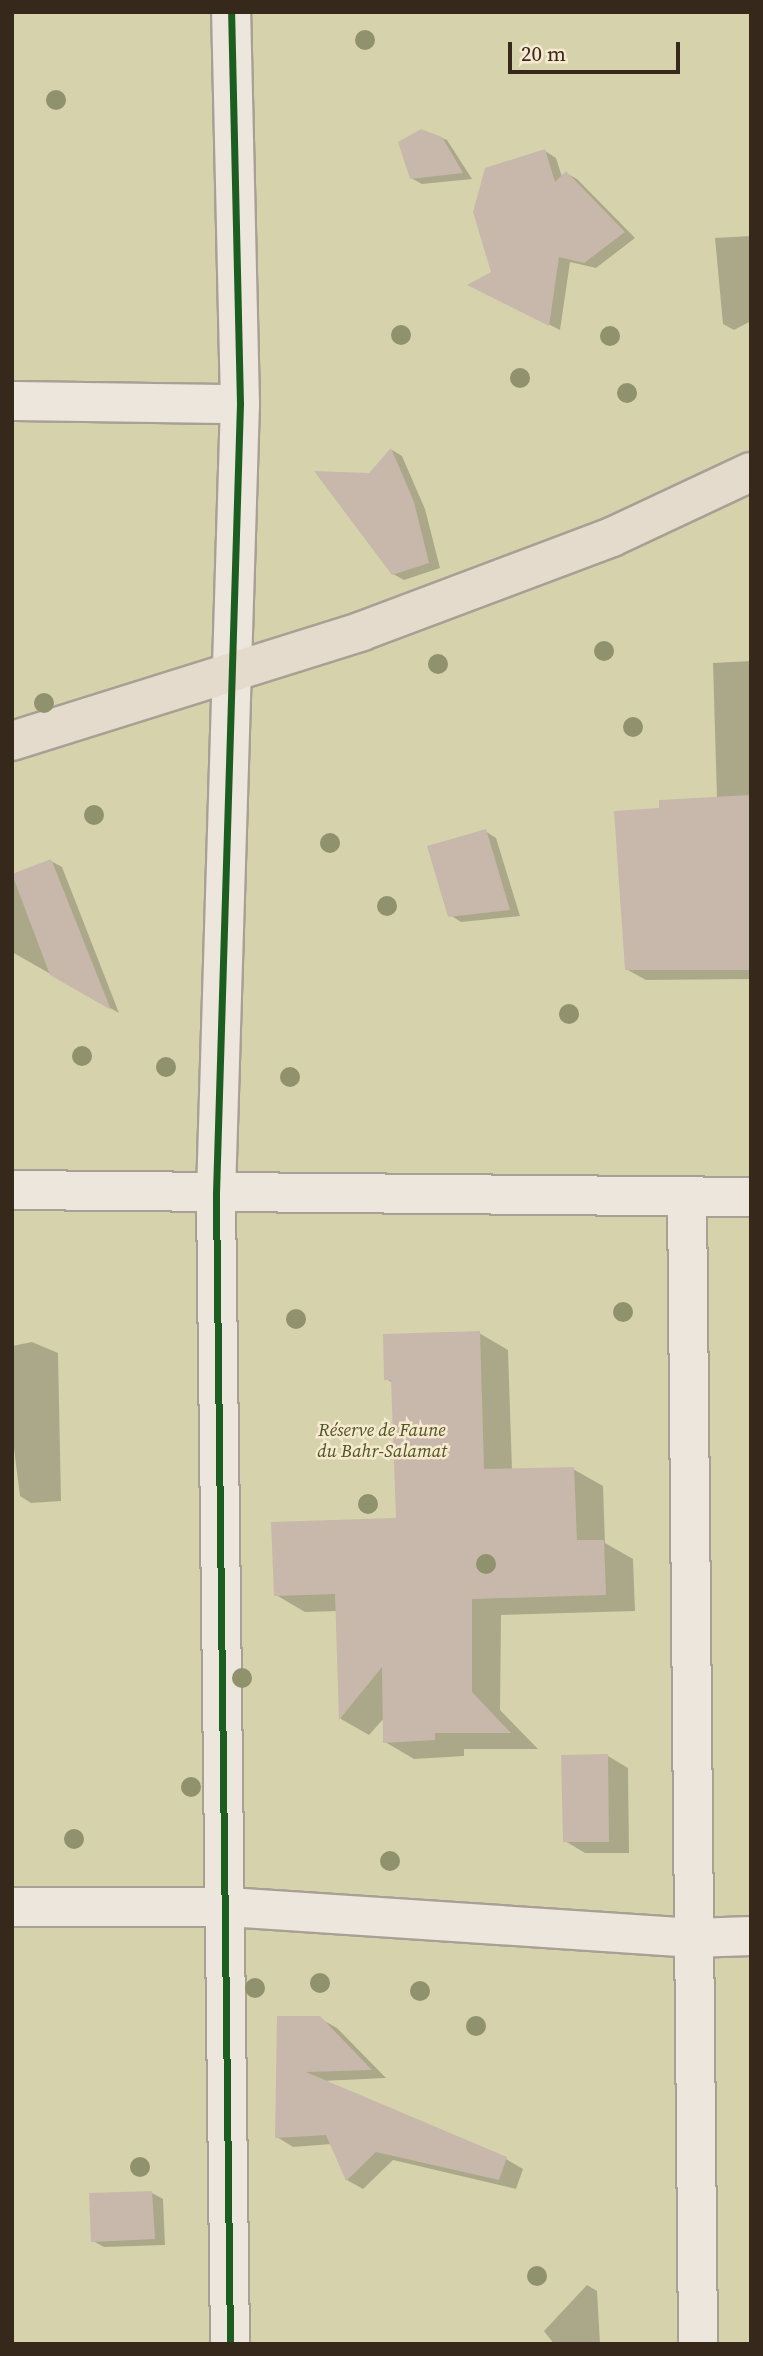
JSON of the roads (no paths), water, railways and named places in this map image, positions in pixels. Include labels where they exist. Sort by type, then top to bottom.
[{"type":"main road","points":[[12,741],[362,631],[612,537],[751,472]]},
{"type":"street","points":[[230,2344],[228,1906],[216,1193],[235,669],[240,404],[231,12]]},
{"type":"street","points":[[12,401],[240,404]]},
{"type":"street","points":[[12,1190],[751,1196]]},
{"type":"street","points":[[687,1196],[698,2344]]},
{"type":"street","points":[[12,1908],[228,1906],[694,1938],[751,1936]]},
{"type":"park label","name":"Réserve de Faune du Bahr-Salamat","points":[[382,1441]]}]
